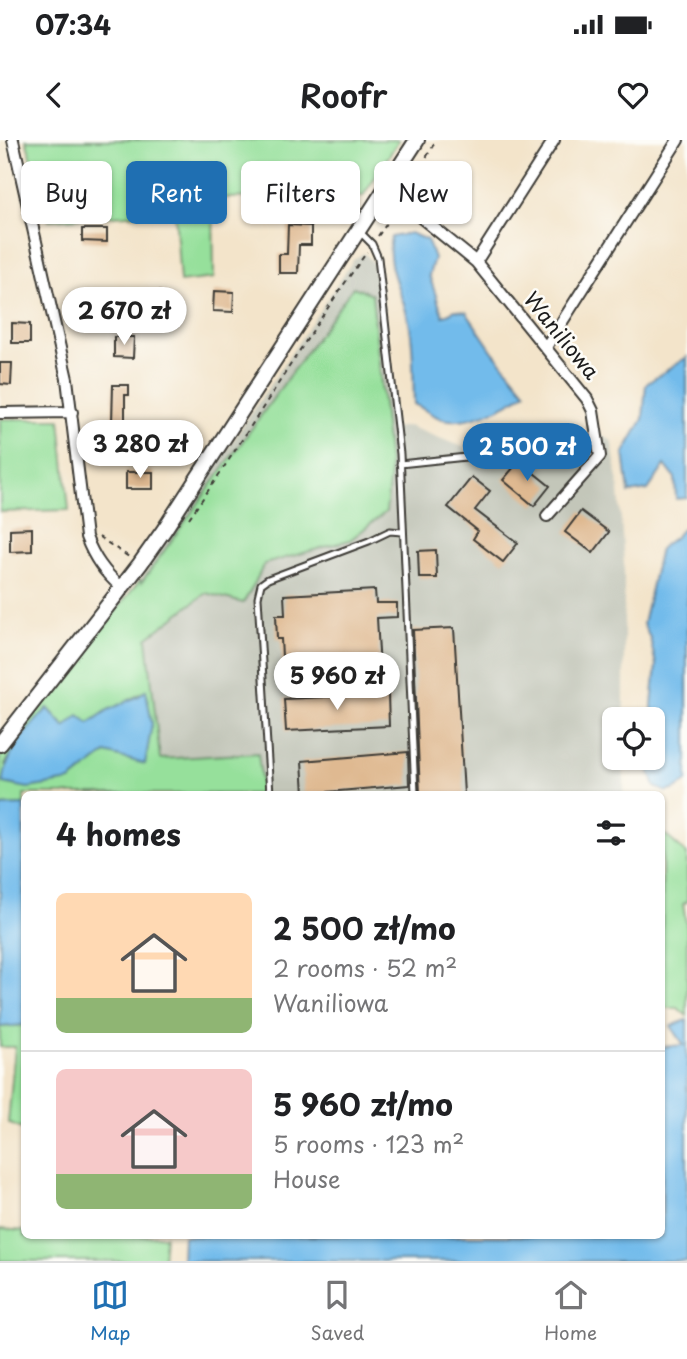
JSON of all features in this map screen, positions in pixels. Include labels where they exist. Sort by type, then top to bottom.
[{"type":"street","points":[[13,140],[47,281],[72,412],[86,537],[104,573],[121,587]]},
{"type":"street","points":[[0,744],[140,564],[417,140]]},
{"type":"street","points":[[476,262],[554,140]]},
{"type":"street","points":[[546,347],[678,140]]},
{"type":"street","name":"Waniliowa","points":[[429,224],[476,262],[587,399],[593,411],[598,443]]},
{"type":"street","points":[[0,413],[72,412]]},
{"type":"street","points":[[547,516],[600,456],[598,443]]},
{"type":"lane","points":[[359,231],[372,244],[378,258],[400,464],[415,791]]},
{"type":"lane","points":[[400,464],[598,443]]},
{"type":"lane","points":[[270,791],[258,597],[261,584],[390,531],[402,532]]},
{"type":"path","points":[[424,161],[436,140]]},
{"type":"path","points":[[189,517],[266,404],[323,312],[386,224]]},
{"type":"path","points":[[86,537],[96,536],[134,560]]},
{"type":"shaded area","points":[[364,253],[380,269],[395,428],[408,426],[468,449],[597,433],[612,441],[619,490],[624,564],[624,707],[602,707],[602,770],[624,770],[624,791],[263,791],[258,753],[160,759],[140,580],[354,259]]},
{"type":"green space","points":[[26,140],[399,140],[386,161],[374,161],[374,179],[363,196],[360,196],[360,161],[241,161],[241,198],[227,198],[227,161],[126,161],[126,215],[112,216],[112,161],[32,161]]},
{"type":"green space","points":[[176,224],[213,224],[214,278],[180,282]]},
{"type":"green space","points":[[353,287],[372,294],[390,474],[386,512],[350,540],[264,564],[243,603],[206,593],[147,638],[160,759],[258,753],[263,791],[21,791],[21,805],[0,806],[0,756],[140,580],[141,583]],"holes":[[[145,691],[106,753],[70,781],[5,765],[21,736],[48,708],[65,727],[88,723]]]},
{"type":"green space","points":[[0,419],[60,419],[69,510],[0,512]]},
{"type":"green space","points":[[665,835],[687,854],[687,902],[683,904],[687,929],[687,1016],[678,1008],[665,1008]]},
{"type":"green space","points":[[21,1025],[21,1129],[8,1123],[15,1047],[0,1047],[0,1027]]},
{"type":"green space","points":[[0,1229],[21,1231],[21,1239],[165,1239],[163,1261],[0,1261]]},
{"type":"water","points":[[410,233],[427,240],[434,258],[429,275],[443,316],[455,310],[466,312],[493,352],[526,392],[518,398],[487,413],[453,420],[440,418],[414,404],[410,327],[390,260],[391,237]]},
{"type":"water","points":[[687,357],[687,498],[676,499],[675,478],[665,465],[648,490],[629,493],[624,453],[643,419],[646,384]]},
{"type":"water","points":[[687,524],[687,781],[667,792],[655,787],[649,770],[665,770],[665,707],[652,707],[656,665],[650,638],[643,624],[660,548]]},
{"type":"water","points":[[146,690],[152,724],[145,764],[106,753],[70,781],[28,788],[3,783],[13,750],[48,708],[65,727],[79,715],[89,723]]},
{"type":"water","points":[[21,805],[21,1025],[0,1027],[0,806]]},
{"type":"water","points":[[687,1020],[687,1261],[182,1261],[183,1239],[665,1239],[665,1047],[684,1045],[671,1026]]},
{"type":"building","points":[[288,225],[311,226],[311,245],[299,245],[298,273],[279,273],[279,254],[287,254]]},
{"type":"building","points":[[82,229],[107,229],[107,242],[82,241]]},
{"type":"building","points":[[94,290],[116,291],[115,310],[93,309]]},
{"type":"building","points":[[146,290],[163,292],[160,309],[144,306]]},
{"type":"building","points":[[214,291],[234,292],[233,312],[213,311]]},
{"type":"building","points":[[12,323],[30,324],[30,343],[12,343]]},
{"type":"building","points":[[114,337],[134,337],[133,358],[114,357]]},
{"type":"building","points":[[0,363],[12,363],[11,385],[0,384]]},
{"type":"building","points":[[113,385],[129,385],[129,395],[125,395],[125,423],[112,423]]},
{"type":"building","points":[[130,427],[159,428],[159,445],[143,445],[143,441],[130,441]]},
{"type":"building","points":[[519,461],[550,486],[534,506],[503,480]]},
{"type":"building","points":[[126,472],[153,472],[153,489],[126,489]]},
{"type":"building","points":[[472,477],[490,491],[475,510],[518,543],[503,562],[473,539],[478,531],[448,507]]},
{"type":"building","points":[[581,511],[609,532],[593,553],[565,532]]},
{"type":"building","points":[[32,528],[32,551],[10,552],[10,529]]},
{"type":"building","points":[[436,550],[437,578],[419,578],[418,551]]},
{"type":"building","points":[[375,590],[376,603],[397,603],[397,617],[377,618],[380,669],[283,674],[281,639],[277,639],[276,615],[285,615],[284,595]]},
{"type":"building","points":[[454,628],[464,791],[420,791],[413,630]]},
{"type":"building","points":[[388,694],[389,726],[286,731],[284,699]]},
{"type":"building","points":[[408,752],[409,785],[304,791],[302,761]]}]
